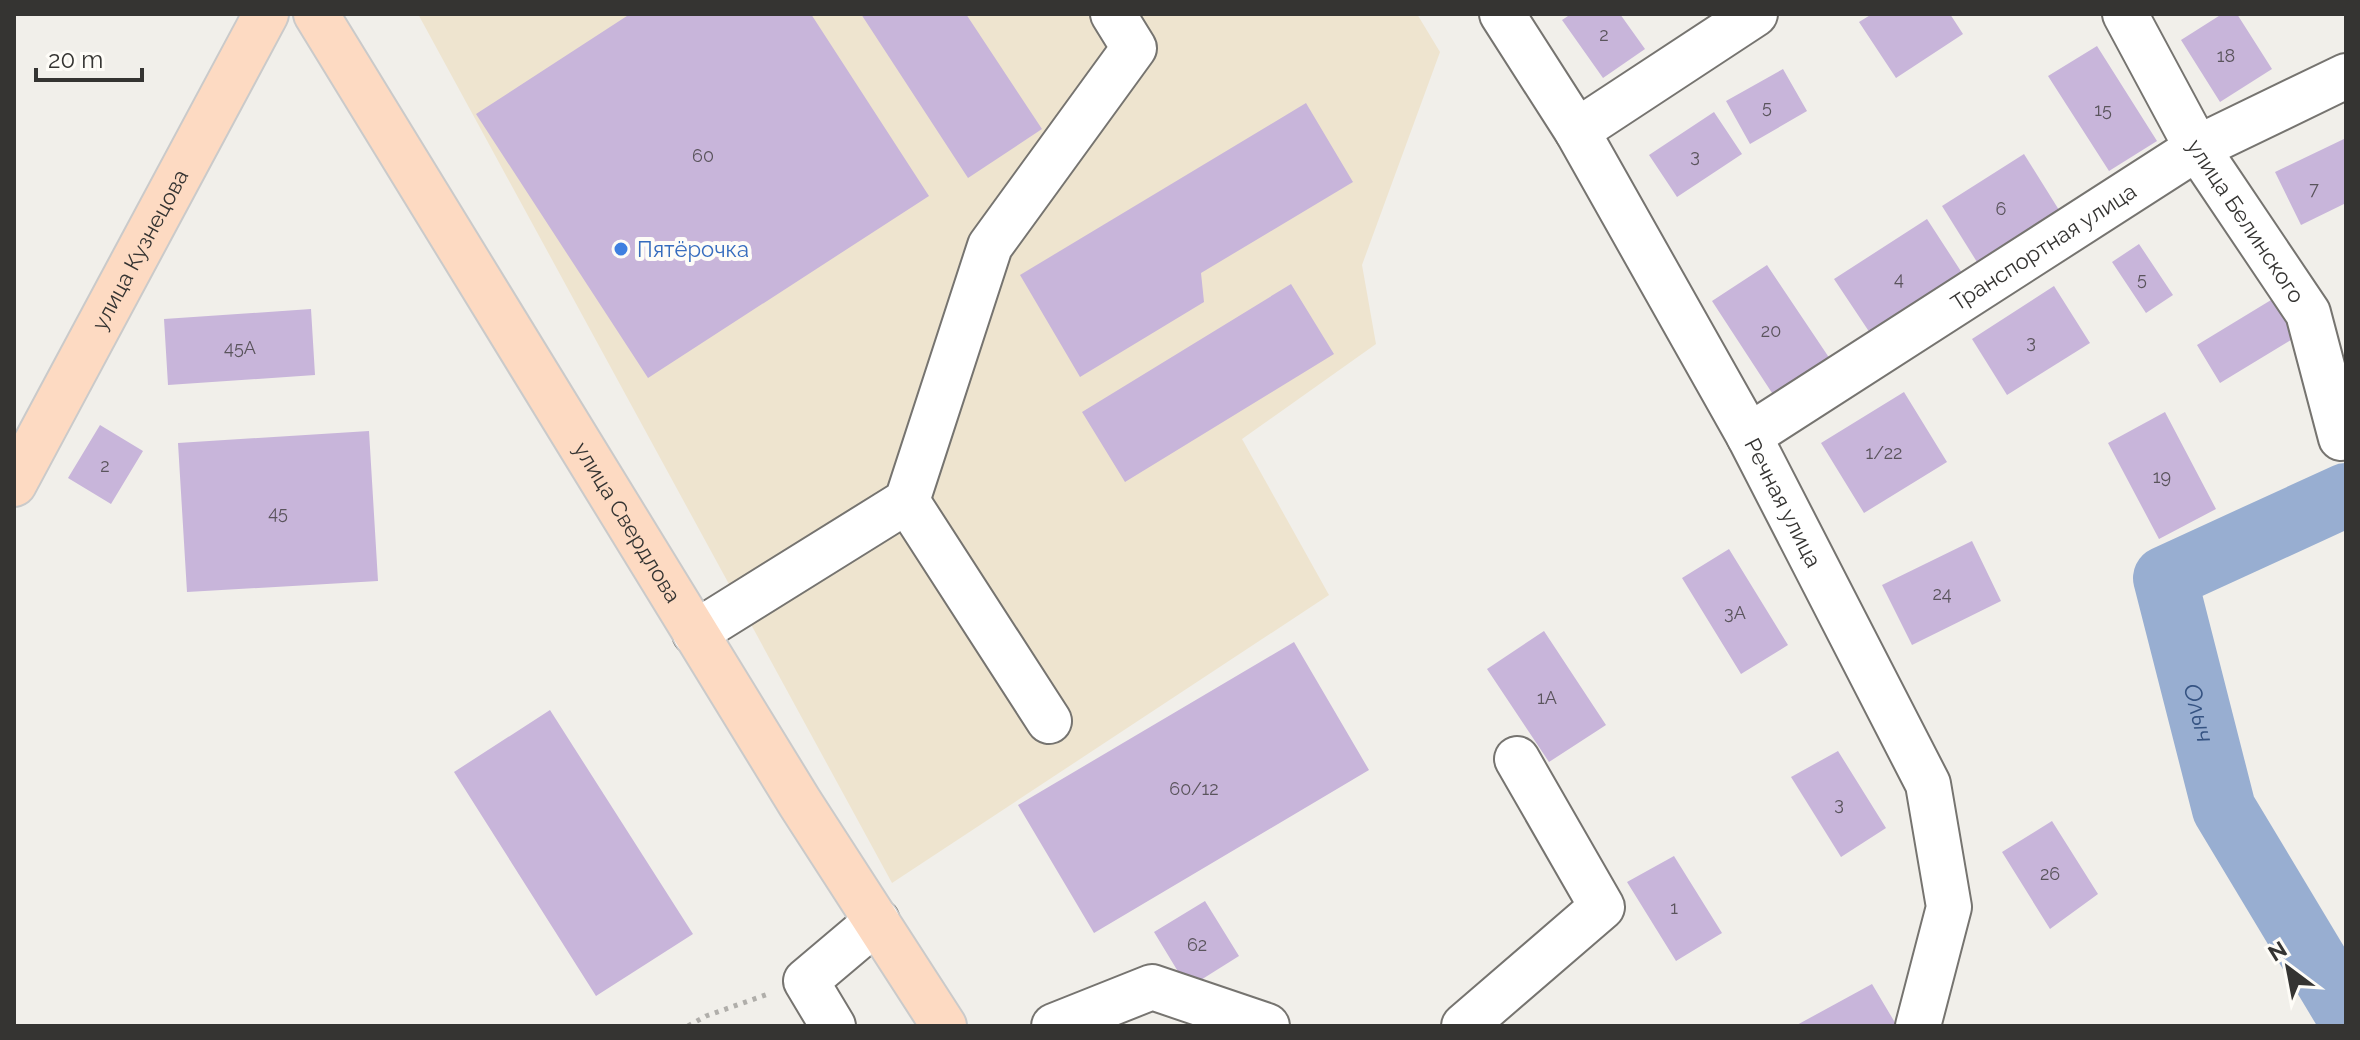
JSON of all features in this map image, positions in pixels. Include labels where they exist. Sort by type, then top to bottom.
[{"type":"main road","name":"улица Кузнецова","points":[[14,484],[266,14]]},
{"type":"main road","name":"улица Свердлова","points":[[316,14],[800,803],[944,1026]]},
{"type":"street","points":[[695,633],[907,501],[990,246],[1134,48],[1113,14]]},
{"type":"street","name":"Речная улица","points":[[1502,14],[1577,131],[1749,436],[1928,784],[1949,907],[1918,1026]]},
{"type":"street","points":[[1577,131],[1755,14]]},
{"type":"street","name":"улица Белинского","points":[[2125,14],[2197,148],[2308,313],[2341,438]]},
{"type":"street","name":"Транспортная улица","points":[[1749,436],[2197,148],[2346,76]]},
{"type":"street","points":[[907,501],[1049,721]]},
{"type":"street","points":[[1464,1026],[1602,907],[1517,759]]},
{"type":"street","points":[[833,1026],[806,981],[877,921]]},
{"type":"street","points":[[1054,1026],[1152,987],[1267,1026]]},
{"type":"path","points":[[688,1026],[706,1016],[806,981]]},
{"type":"shaded area","points":[[418,14],[1417,14],[1440,52],[1362,265],[1376,344],[1242,439],[1329,595],[892,883]]},
{"type":"building","points":[[630,14],[811,14],[929,196],[648,378],[476,114]]},
{"type":"building","points":[[861,14],[966,14],[1042,129],[968,178]]},
{"type":"building","points":[[1571,14],[1620,14],[1645,49],[1603,78],[1562,20]]},
{"type":"building","points":[[1872,14],[1950,14],[1963,34],[1896,78],[1859,22]]},
{"type":"building","points":[[2222,14],[2237,14],[2272,69],[2220,102],[2181,40]]},
{"type":"building","points":[[2097,46],[2157,141],[2109,171],[2048,76]]},
{"type":"building","points":[[1783,69],[1807,111],[1750,144],[1726,101]]},
{"type":"building","points":[[1306,103],[1353,182],[1201,273],[1204,302],[1080,377],[1020,275]]},
{"type":"building","points":[[1714,112],[1742,154],[1677,197],[1649,155]]},
{"type":"building","points":[[2346,138],[2346,203],[2301,225],[2275,172]]},
{"type":"building","points":[[2024,154],[2059,210],[1977,262],[1942,206]]},
{"type":"building","points":[[1927,219],[1964,276],[1872,336],[1834,279]]},
{"type":"building","points":[[2139,244],[2173,295],[2146,313],[2112,262]]},
{"type":"building","points":[[1767,265],[1830,359],[1774,396],[1712,301]]},
{"type":"building","points":[[1291,284],[1334,354],[1125,482],[1082,412]]},
{"type":"building","points":[[2054,286],[2090,343],[2007,395],[1972,339]]},
{"type":"building","points":[[2276,297],[2299,335],[2220,383],[2197,345]]},
{"type":"building","points":[[311,309],[315,375],[168,385],[164,319]]},
{"type":"building","points":[[1904,392],[1947,462],[1864,513],[1821,443]]},
{"type":"building","points":[[2165,412],[2216,509],[2159,539],[2108,443]]},
{"type":"building","points":[[100,425],[143,451],[111,504],[68,478]]},
{"type":"building","points":[[369,431],[378,581],[187,592],[178,443]]},
{"type":"building","points":[[1972,541],[2001,601],[1912,645],[1882,585]]},
{"type":"building","points":[[1729,549],[1788,645],[1741,674],[1682,578]]},
{"type":"building","points":[[1544,631],[1606,725],[1549,762],[1487,669]]},
{"type":"building","points":[[1294,642],[1369,770],[1094,933],[1018,805]]},
{"type":"building","points":[[550,710],[693,934],[596,996],[454,772]]},
{"type":"building","points":[[1838,751],[1886,828],[1841,857],[1791,777]]},
{"type":"building","points":[[2052,821],[2098,894],[2050,929],[2002,852]]},
{"type":"building","points":[[1674,856],[1722,933],[1676,961],[1627,882]]},
{"type":"building","points":[[1205,901],[1239,956],[1188,988],[1154,932]]},
{"type":"building","points":[[1872,984],[1897,1026],[1795,1026]]},
{"type":"waterway","name":"Олыч","points":[[2346,495],[2165,578],[2224,809],[2346,1012]]},
{"type":"place","name":"Пятёрочка","points":[[621,249]]}]
